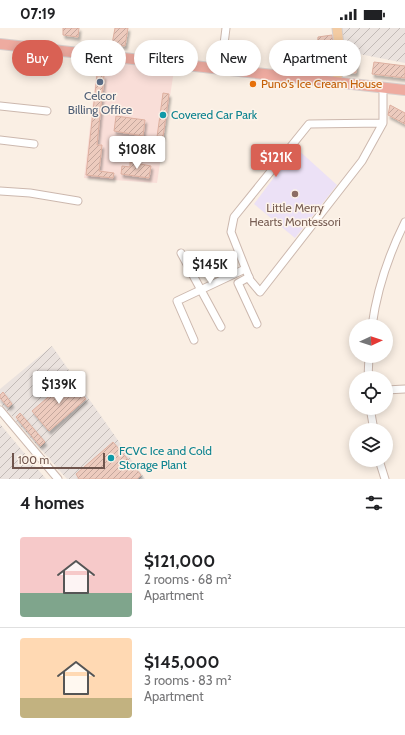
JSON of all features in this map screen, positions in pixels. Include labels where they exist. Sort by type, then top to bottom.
[{"type":"highway","points":[[0,44],[206,66]]},
{"type":"highway","points":[[261,73],[405,90]]},
{"type":"main road","points":[[337,28],[339,45],[337,82]]},
{"type":"street","points":[[224,40],[226,28]]},
{"type":"street","points":[[382,123],[309,124],[234,217],[231,232],[245,269],[260,292],[362,161],[382,123],[383,87]]},
{"type":"street","points":[[0,106],[47,111]]},
{"type":"street","points":[[0,140],[34,144]]},
{"type":"street","points":[[0,191],[30,193],[78,201]]},
{"type":"street","points":[[373,319],[381,282],[391,250],[405,222]]},
{"type":"street","points":[[181,253],[221,327]]},
{"type":"street","points":[[194,340],[177,301],[245,269]]},
{"type":"street","points":[[249,277],[238,283],[257,324]]},
{"type":"street","points":[[393,389],[405,388]]},
{"type":"street","points":[[0,410],[58,479]]},
{"type":"street","points":[[382,467],[385,479]]},
{"type":"shaded area","points":[[342,28],[405,28],[405,63],[361,54],[361,40],[343,40]]},
{"type":"shaded area","points":[[126,62],[134,64],[134,76],[173,76],[157,183],[84,178],[96,76],[126,76]]},
{"type":"shaded area","name":"Little Merry Hearts Montessori","points":[[296,148],[337,185],[295,238],[254,204]]},
{"type":"shaded area","points":[[52,346],[145,479],[67,479],[0,403],[0,389]]},
{"type":"shaded area","points":[[0,424],[46,479],[0,479]]},
{"type":"building","points":[[63,28],[79,28],[78,37],[63,35]]},
{"type":"building","points":[[115,28],[128,28],[126,40],[113,40]]},
{"type":"building","points":[[332,35],[332,40],[318,40],[318,37]]},
{"type":"building","points":[[374,62],[405,66],[405,78],[372,74]]},
{"type":"building","points":[[97,76],[104,76],[97,145],[102,145],[99,171],[114,173],[113,178],[86,175]]},
{"type":"building","name":"Covered Car Park","points":[[163,93],[169,94],[163,137],[157,137]]},
{"type":"building","points":[[390,105],[405,113],[405,124],[388,115]]},
{"type":"building","points":[[116,116],[145,120],[143,136],[114,131]]},
{"type":"building","points":[[130,162],[151,166],[149,178],[121,174],[122,166],[130,167]]},
{"type":"building","points":[[68,380],[86,399],[49,431],[32,411]]},
{"type":"building","points":[[3,392],[12,404],[8,407],[0,398],[0,395]]},
{"type":"building","points":[[20,413],[45,442],[40,446],[16,417]]},
{"type":"building","name":"FCVC Ice and Cold Storage Plant","points":[[113,442],[141,475],[137,479],[79,479],[76,474]]},
{"type":"place","name":"Celcor Billing Office","points":[[100,82]]},
{"type":"place","name":"Puno's Ice Cream House","points":[[253,84]]},
{"type":"place","name":"Covered Car Park","points":[[163,115]]},
{"type":"place","name":"Little Merry Hearts Montessori","points":[[295,194]]},
{"type":"place","name":"FCVC Ice and Cold Storage Plant","points":[[111,458]]}]
